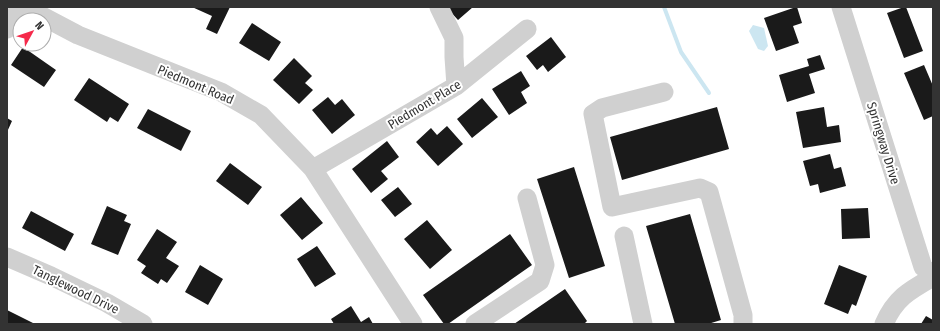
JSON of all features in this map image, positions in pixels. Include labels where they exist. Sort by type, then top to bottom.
[{"type":"street","points":[[7,29],[20,7]]},
{"type":"street","name":"Piedmont Road","points":[[25,7],[78,35],[221,92],[261,115],[313,169],[413,324]]},
{"type":"street","points":[[439,7],[454,38],[456,86]]},
{"type":"street","name":"Springway Drive","points":[[842,7],[923,268],[933,275]]},
{"type":"street","name":"Piedmont Place","points":[[313,169],[456,86],[527,29]]},
{"type":"street","points":[[664,92],[602,108],[594,114],[612,207],[700,188],[709,192],[743,315],[742,324]]},
{"type":"street","points":[[475,324],[540,281],[545,265],[527,198]]},
{"type":"street","points":[[624,236],[643,324]]},
{"type":"street","name":"Tanglewood Drive","points":[[7,257],[107,303],[143,324]]},
{"type":"street","points":[[884,324],[888,313],[902,296],[933,275]]},
{"type":"water","points":[[753,25],[764,28],[768,46],[764,51],[758,49],[749,31]]},
{"type":"building","points":[[192,7],[230,7],[217,34],[206,29],[212,16]]},
{"type":"building","points":[[450,7],[473,7],[458,20],[448,9]]},
{"type":"building","points":[[796,7],[802,23],[793,26],[799,43],[776,51],[764,18]]},
{"type":"building","points":[[906,7],[923,51],[904,58],[887,13]]},
{"type":"building","points":[[252,23],[281,42],[269,61],[239,43]]},
{"type":"building","points":[[551,37],[566,57],[548,72],[543,65],[537,70],[526,56]]},
{"type":"building","points":[[20,52],[30,52],[56,70],[44,87],[11,65]]},
{"type":"building","points":[[820,55],[825,69],[809,74],[815,93],[787,102],[779,75],[809,66],[807,59]]},
{"type":"building","points":[[294,58],[312,76],[305,83],[313,90],[299,104],[273,80]]},
{"type":"building","points":[[924,65],[933,86],[933,116],[924,120],[904,73]]},
{"type":"building","points":[[521,71],[530,86],[521,92],[527,103],[509,115],[492,89]]},
{"type":"building","points":[[89,78],[129,104],[118,122],[110,117],[107,122],[74,100]]},
{"type":"building","points":[[328,97],[335,105],[342,99],[355,115],[332,134],[312,110]]},
{"type":"building","points":[[482,98],[498,117],[472,138],[457,119]]},
{"type":"building","points":[[717,107],[729,149],[622,180],[610,137]]},
{"type":"building","points":[[824,107],[827,127],[839,125],[841,142],[803,148],[796,112]]},
{"type":"building","points":[[148,109],[191,131],[181,151],[137,128]]},
{"type":"building","points":[[7,118],[12,121],[7,132]]},
{"type":"building","points":[[447,126],[463,144],[438,166],[416,142],[431,128],[437,135]]},
{"type":"building","points":[[387,141],[399,157],[381,171],[388,179],[371,193],[352,169]]},
{"type":"building","points":[[830,154],[834,169],[841,167],[846,186],[820,193],[818,184],[810,186],[803,161]]},
{"type":"building","points":[[230,163],[262,187],[248,205],[216,181]]},
{"type":"building","points":[[574,167],[605,266],[569,278],[537,179]]},
{"type":"building","points":[[398,187],[412,204],[395,217],[381,200]]},
{"type":"building","points":[[301,197],[323,223],[302,240],[280,215]]},
{"type":"building","points":[[107,206],[127,215],[124,221],[131,224],[118,255],[91,244]]},
{"type":"building","points":[[868,208],[870,238],[842,239],[841,209]]},
{"type":"building","points":[[31,211],[74,234],[65,251],[22,228]]},
{"type":"building","points":[[690,214],[721,320],[708,324],[675,324],[646,226]]},
{"type":"building","points":[[427,220],[452,250],[430,269],[404,239]]},
{"type":"building","points":[[157,229],[177,242],[166,258],[179,266],[167,283],[161,279],[158,284],[141,273],[146,266],[137,260]]},
{"type":"building","points":[[510,234],[532,265],[448,324],[444,324],[423,295]]},
{"type":"building","points":[[317,246],[336,274],[315,287],[297,259]]},
{"type":"building","points":[[200,265],[223,279],[208,305],[185,292]]},
{"type":"building","points":[[839,265],[867,276],[856,306],[852,304],[848,314],[824,304]]},
{"type":"building","points":[[565,289],[587,321],[584,324],[514,324]]},
{"type":"building","points":[[351,306],[361,322],[369,317],[373,324],[334,324],[331,319]]},
{"type":"building","points":[[7,310],[35,324],[7,324]]},
{"type":"building","points":[[926,316],[933,320],[933,324],[921,324]]},
{"type":"waterway","points":[[664,7],[681,52],[709,93]]}]
